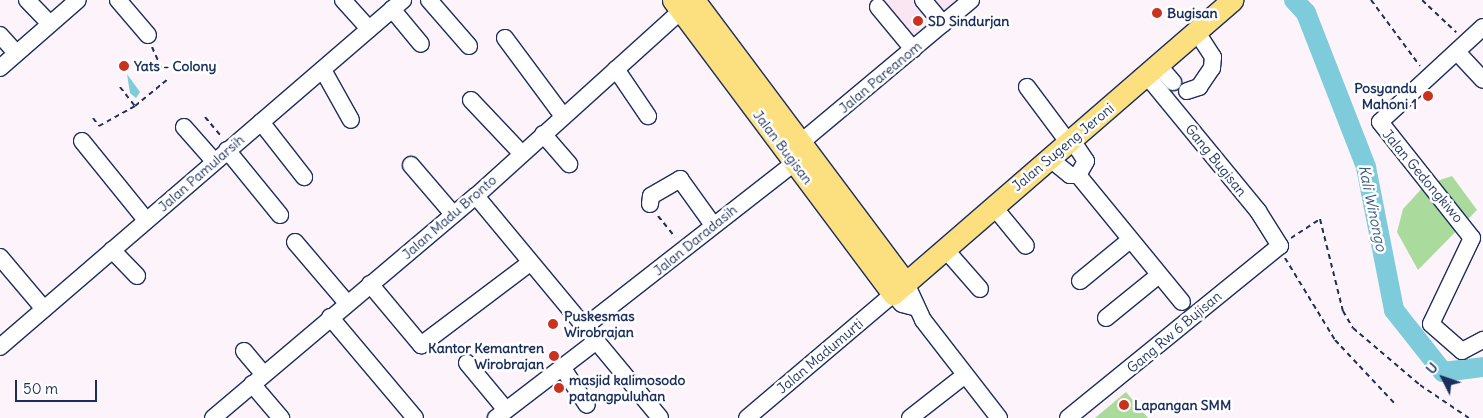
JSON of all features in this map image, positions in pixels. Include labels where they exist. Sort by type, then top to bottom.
[{"type":"main road","name":"Jalan Sugeng Jeroni","points":[[899,289],[1069,141],[1167,79],[1197,32],[1233,0]]},
{"type":"main road","name":"Jalan Bugisan","points":[[685,3],[899,289]]},
{"type":"street","points":[[27,0],[50,24]]},
{"type":"street","points":[[0,68],[78,0]]},
{"type":"street","points":[[118,0],[148,35]]},
{"type":"street","points":[[344,0],[369,30]]},
{"type":"street","points":[[429,0],[468,46]]},
{"type":"street","points":[[922,0],[943,24]]},
{"type":"street","name":"Jalan Pareanom","points":[[800,157],[913,49],[971,0]]},
{"type":"street","name":"Jalan Madu Bronto","points":[[213,418],[330,317],[476,196],[616,69],[685,3]]},
{"type":"street","points":[[398,5],[421,44]]},
{"type":"street","name":"Jalan Pamularsih","points":[[0,347],[228,148],[398,5]]},
{"type":"street","points":[[878,7],[913,49]]},
{"type":"street","name":"Jalan Gedongkiwo","points":[[1483,27],[1385,113],[1381,127],[1472,238],[1431,324],[1462,351],[1483,340]]},
{"type":"street","points":[[1167,79],[1199,87],[1212,68],[1213,57],[1197,32]]},
{"type":"street","points":[[0,35],[16,53]]},
{"type":"street","points":[[505,38],[563,116]]},
{"type":"street","points":[[1461,47],[1483,80]]},
{"type":"street","points":[[616,69],[648,116]]},
{"type":"street","points":[[322,70],[351,120]]},
{"type":"street","name":"Gang Bugisan","points":[[1167,79],[1280,246]]},
{"type":"street","points":[[1027,87],[1086,160],[1078,175]]},
{"type":"street","points":[[471,100],[522,154]]},
{"type":"street","points":[[261,122],[304,177]]},
{"type":"street","points":[[184,127],[214,161]]},
{"type":"street","points":[[543,134],[569,164]]},
{"type":"street","points":[[82,141],[146,220]]},
{"type":"street","points":[[228,148],[280,215]]},
{"type":"street","name":"Jalan Daradasih","points":[[501,414],[562,368],[588,335],[685,249],[800,157]]},
{"type":"street","name":"Jalan Daradasih","points":[[588,335],[800,157]]},
{"type":"street","points":[[1049,158],[1070,175],[1078,175]]},
{"type":"street","points":[[410,165],[453,214]]},
{"type":"street","points":[[1078,175],[1182,302]]},
{"type":"street","points":[[650,204],[651,196],[680,179],[713,225]]},
{"type":"street","points":[[476,196],[588,335],[660,418]]},
{"type":"street","points":[[994,206],[1026,246]]},
{"type":"street","points":[[1080,281],[1130,240]]},
{"type":"street","points":[[295,242],[347,303]]},
{"type":"street","name":"Gang Rw 6 Bujisan","points":[[1068,418],[1280,246]]},
{"type":"street","points":[[945,249],[980,289]]},
{"type":"street","points":[[112,250],[137,276]]},
{"type":"street","points":[[0,257],[44,309]]},
{"type":"street","points":[[370,284],[421,345],[530,263]]},
{"type":"street","points":[[1106,318],[1159,276]]},
{"type":"street","points":[[899,289],[914,292],[914,307],[999,418]]},
{"type":"street","name":"Jalan Madumurti","points":[[747,418],[899,289]]},
{"type":"street","points":[[330,317],[416,418]]},
{"type":"street","points":[[244,351],[281,418]]},
{"type":"street","points":[[467,363],[501,414]]},
{"type":"street","points":[[562,368],[587,404]]},
{"type":"street","points":[[910,418],[965,375]]},
{"type":"path","points":[[1371,0],[1427,76]]},
{"type":"path","points":[[1422,0],[1461,47]]},
{"type":"path","points":[[148,35],[162,69]]},
{"type":"path","points":[[93,118],[100,126],[135,106],[168,79]]},
{"type":"path","points":[[120,87],[135,106]]},
{"type":"path","points":[[205,117],[228,148]]},
{"type":"path","points":[[650,204],[685,249]]},
{"type":"path","points":[[1395,404],[1335,340],[1288,268],[1280,246],[1320,219],[1343,312],[1352,328],[1420,385],[1469,418]]},
{"type":"shaded area","name":"SD Sindurjan","points":[[881,0],[963,0],[914,42]]},
{"type":"green space","points":[[1452,176],[1477,210],[1418,270],[1397,232],[1403,209],[1425,185]]},
{"type":"green space","name":"Lapangan SMM","points":[[1126,392],[1148,418],[1095,418]]},
{"type":"water","points":[[127,74],[140,92],[136,98],[130,93]]},
{"type":"waterway","name":"Kali Winongo","points":[[1294,0],[1306,13],[1366,167],[1394,310],[1443,372],[1483,367]]},
{"type":"place","name":"Bugisan","points":[[1157,13]]},
{"type":"place","name":"SD Sindurjan","points":[[918,21]]},
{"type":"place","name":"Yats - Colony","points":[[124,66]]},
{"type":"place","name":"Posyandu Mahoni 1","points":[[1428,96]]},
{"type":"place","name":"Puskesmas Wirobrajan","points":[[553,324]]},
{"type":"place","name":"Kantor Kemantren Wirobrajan","points":[[554,356]]},
{"type":"place","name":"masjid kalimosodo patangpuluhan","points":[[559,388]]},
{"type":"place","name":"Lapangan SMM","points":[[1124,405]]}]
